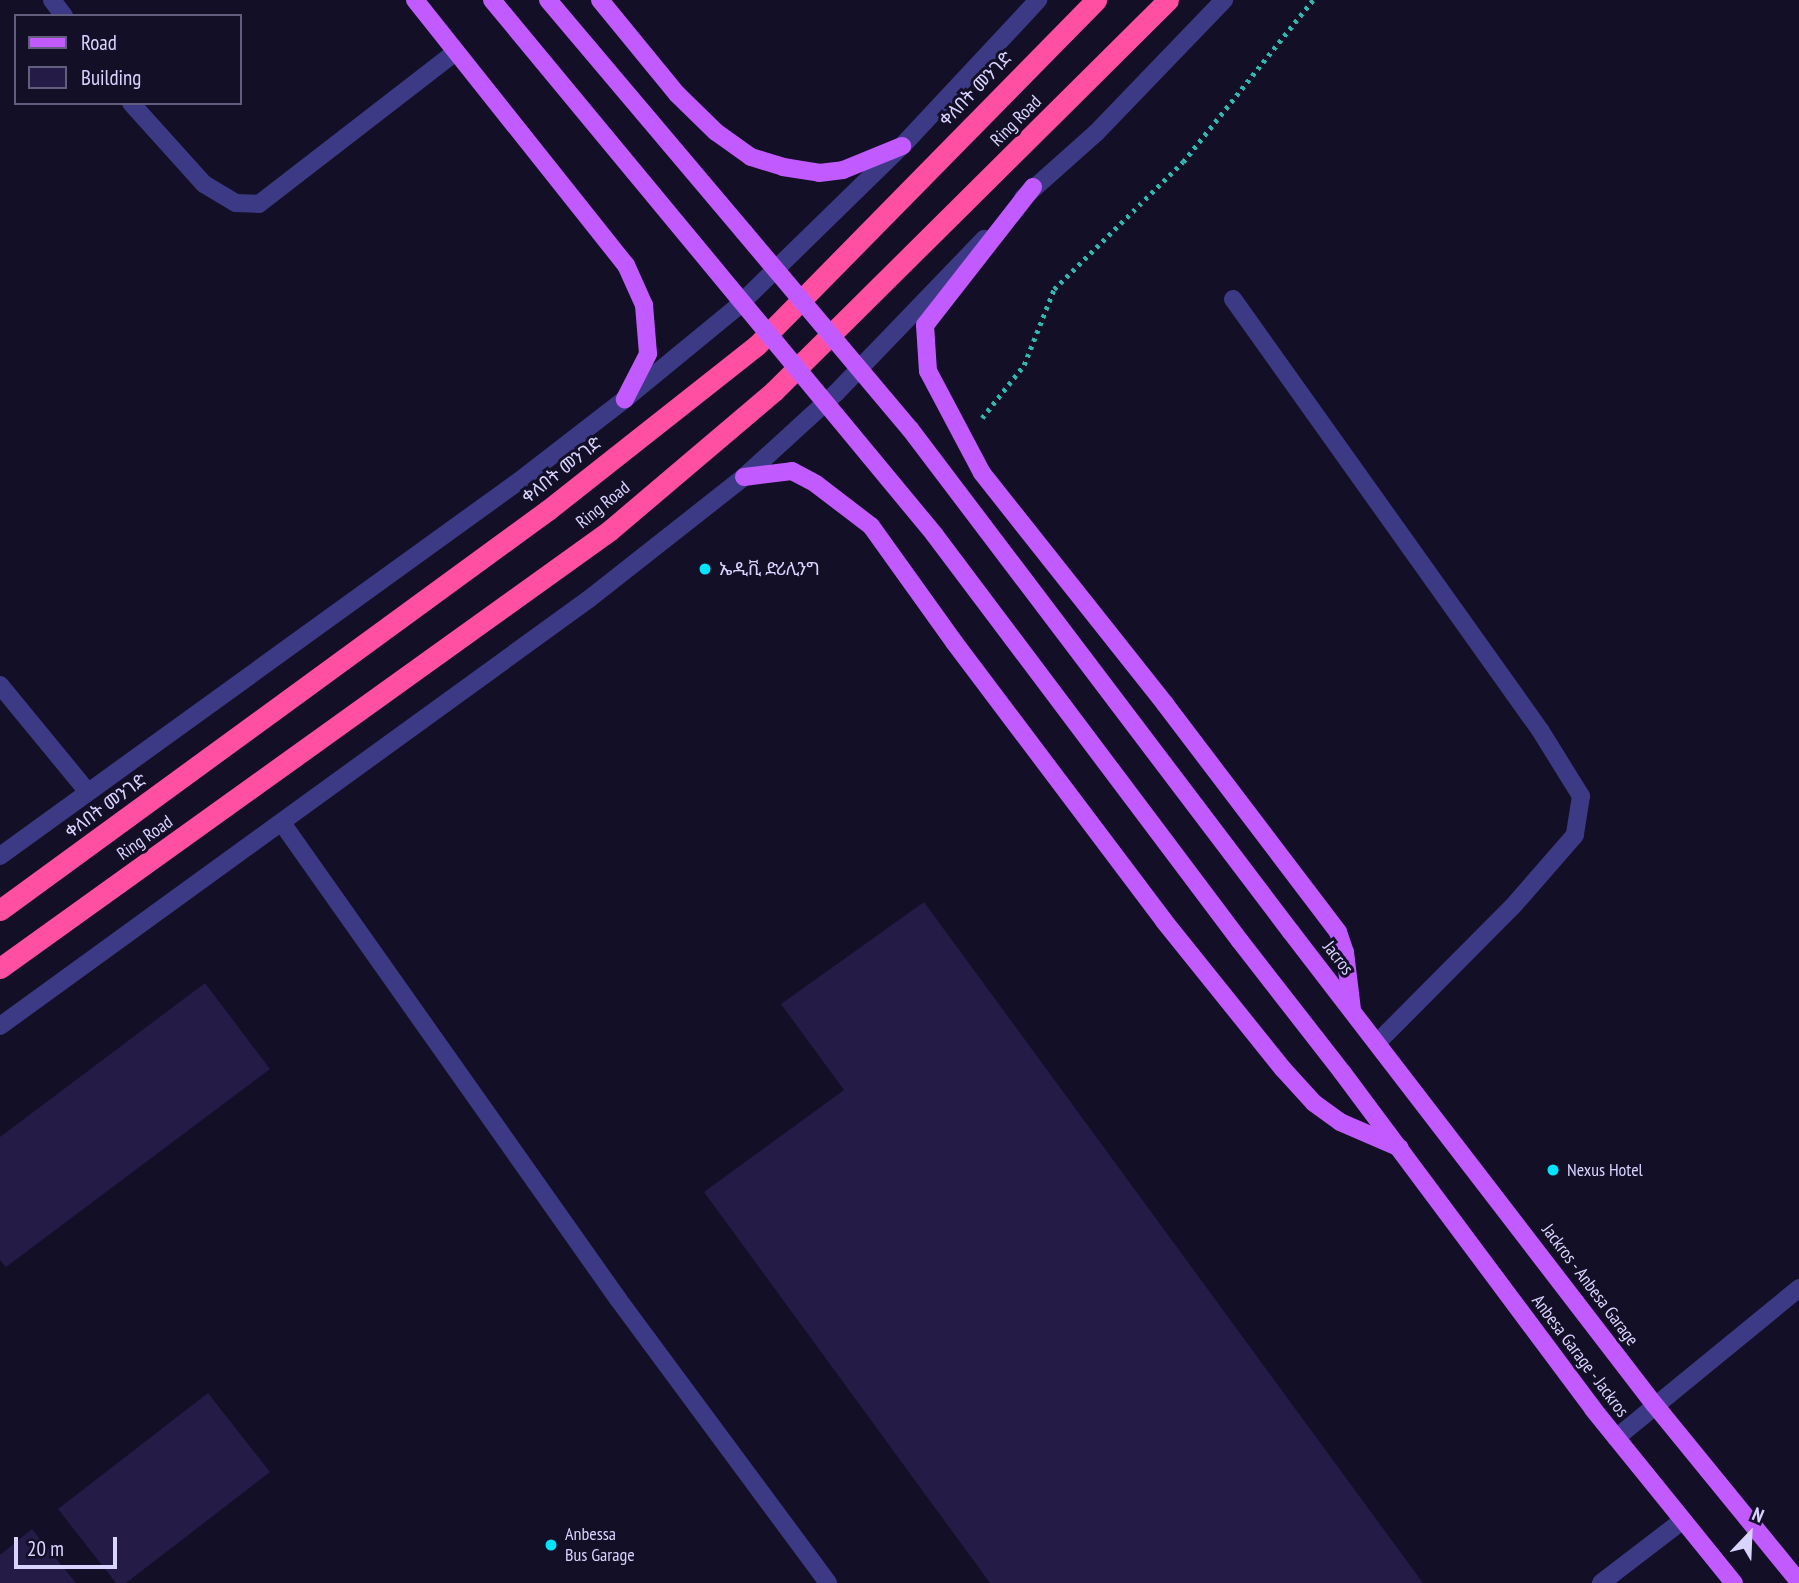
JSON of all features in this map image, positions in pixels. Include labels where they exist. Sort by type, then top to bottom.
[{"type":"highway","name":"ቀለበት መንገድ","points":[[0,910],[548,510],[757,345],[1096,0]]},
{"type":"highway","name":"Ring Road","points":[[0,968],[610,531],[775,391],[1168,0]]},
{"type":"main road","points":[[415,0],[626,265],[645,305],[648,354],[625,399]]},
{"type":"main road","points":[[492,0],[934,534],[1223,919],[1400,1148]]},
{"type":"main road","name":"Jacros","points":[[548,0],[911,429],[1352,1010]]},
{"type":"main road","points":[[600,0],[677,94],[716,132],[751,157],[783,167],[819,173],[843,170],[902,146]]},
{"type":"main road","points":[[1034,187],[925,325],[928,371],[982,473],[1338,932],[1346,952],[1352,1010]]},
{"type":"main road","points":[[744,477],[792,471],[816,484],[871,526],[954,642],[1164,921],[1283,1069],[1314,1104],[1340,1122],[1400,1148]]},
{"type":"main road","name":"Jackros - Anbesa Garage","points":[[1352,1010],[1656,1406],[1799,1582]]},
{"type":"main road","name":"Anbesa Garage - Jackros","points":[[1400,1148],[1616,1438],[1734,1583]]},
{"type":"street","points":[[0,856],[519,481],[737,307],[902,146],[1038,0]]},
{"type":"street","points":[[0,1026],[589,599],[744,477],[836,393],[1034,187],[1096,133],[1224,0]]},
{"type":"street","points":[[133,105],[204,184],[236,203],[259,204],[456,52]]},
{"type":"street","points":[[1233,299],[1540,730],[1581,796],[1575,835],[1513,906],[1377,1043]]},
{"type":"street","points":[[0,685],[87,791]]},
{"type":"street","points":[[282,823],[610,1287],[828,1583]]},
{"type":"street","points":[[1616,1438],[1799,1288]]},
{"type":"street","points":[[1601,1583],[1683,1520]]},
{"type":"path","points":[[964,440],[1024,365],[1054,289],[1183,162],[1313,0]]},
{"type":"building","points":[[924,902],[1423,1583],[990,1583],[704,1192],[844,1090],[781,1004]]},
{"type":"building","points":[[205,983],[270,1069],[6,1267],[0,1260],[0,1137]]},
{"type":"building","points":[[208,1393],[270,1472],[126,1583],[116,1583],[58,1509]]},
{"type":"building","points":[[32,1529],[76,1583],[0,1583],[0,1555]]},
{"type":"place","name":"ኤዲቪ ድሪሊንግ","points":[[705,569]]},
{"type":"place","name":"Nexus Hotel","points":[[1553,1170]]},
{"type":"place","name":"Anbessa Bus Garage","points":[[551,1545]]}]
